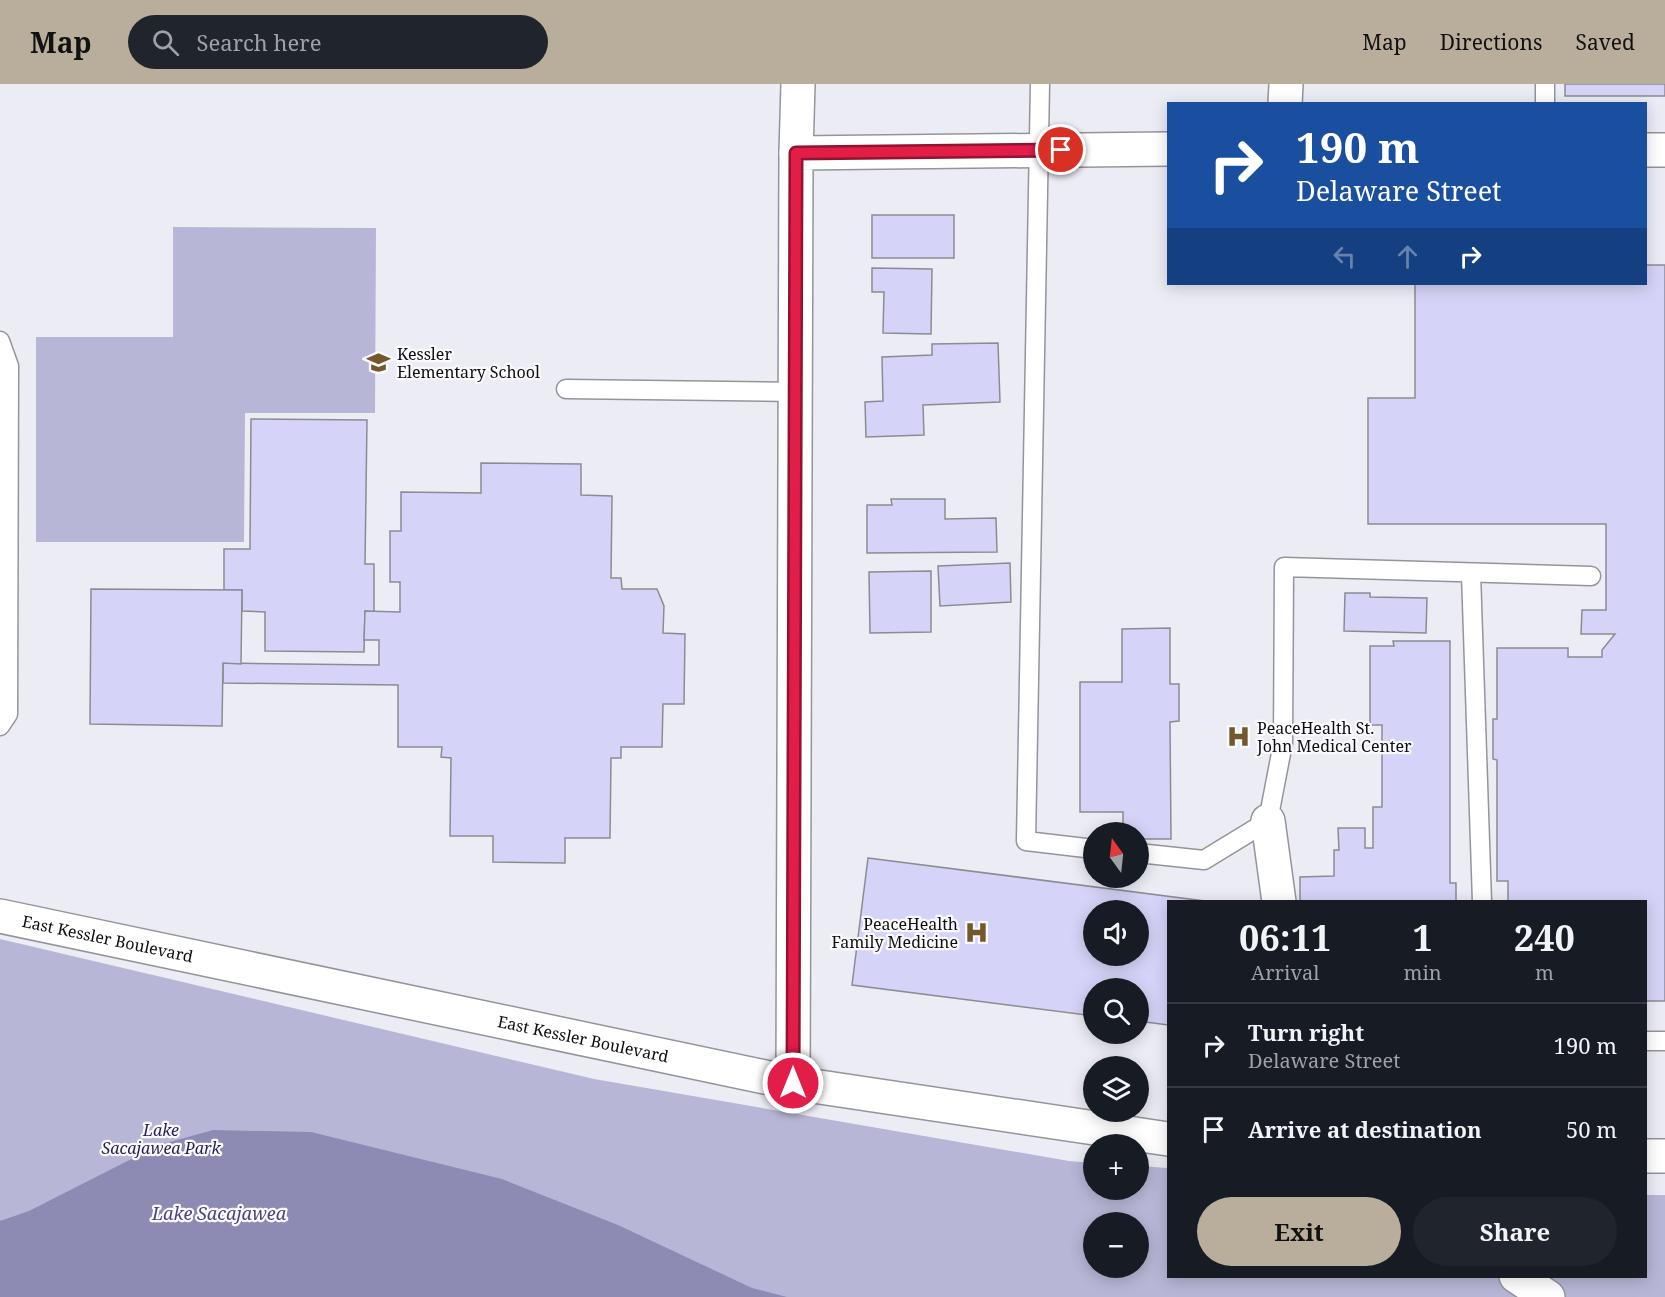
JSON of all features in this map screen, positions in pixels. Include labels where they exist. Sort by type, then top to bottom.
[{"type":"street","points":[[793,1083],[798,84]]},
{"type":"street","points":[[1285,102],[1286,84]]},
{"type":"street","points":[[796,153],[1167,149]]},
{"type":"street","points":[[1647,150],[1665,150]]},
{"type":"street","points":[[1268,821],[1279,900]]},
{"type":"street","name":"East Kessler Boulevard","points":[[0,916],[793,1083],[1167,1139]]},
{"type":"street","points":[[1647,1156],[1665,1156]]},
{"type":"street","points":[[1519,1278],[1548,1297]]},
{"type":"lane","points":[[1040,84],[1026,842],[1083,848]]},
{"type":"lane","points":[[1545,84],[1545,102]]},
{"type":"lane","points":[[0,341],[9,366],[8,714],[0,726]]},
{"type":"lane","points":[[566,389],[796,392]]},
{"type":"lane","points":[[1149,854],[1204,860],[1268,821],[1283,743],[1284,567],[1591,576]]},
{"type":"lane","points":[[1472,573],[1482,900]]},
{"type":"lane","points":[[1647,1041],[1665,1041]]},
{"type":"green space","points":[[173,227],[376,228],[375,413],[245,413],[244,542],[36,542],[36,337],[173,337]]},
{"type":"green space","name":"Lake Sacajawea Park","points":[[0,939],[594,1079],[1083,1162],[1083,1200],[1149,1200],[1149,1167],[1167,1168],[1167,1278],[1647,1278],[1647,1195],[1665,1195],[1665,1297],[0,1297]]},
{"type":"water","name":"Lake Sacajawea","points":[[213,1130],[311,1132],[502,1179],[618,1225],[752,1288],[787,1297],[0,1297],[0,1221],[29,1211],[159,1145]]},
{"type":"building","points":[[1565,84],[1665,84],[1665,96],[1565,96]]},
{"type":"building","points":[[872,215],[954,215],[954,258],[872,258]]},
{"type":"building","points":[[1647,265],[1665,265],[1665,1001],[1647,1001],[1647,900],[1508,900],[1508,881],[1497,881],[1497,760],[1493,759],[1493,719],[1497,719],[1497,648],[1568,648],[1568,657],[1602,657],[1602,650],[1615,634],[1581,634],[1582,610],[1606,610],[1606,524],[1368,524],[1368,398],[1415,398],[1415,285],[1647,285]]},
{"type":"building","points":[[872,268],[932,269],[931,334],[883,333],[884,292],[872,292]]},
{"type":"building","points":[[998,343],[1000,402],[923,405],[924,435],[866,437],[865,402],[883,401],[882,357],[932,355],[932,344]]},
{"type":"building","points":[[251,419],[367,420],[365,564],[374,564],[374,612],[365,611],[364,652],[265,651],[265,612],[242,611],[242,590],[224,590],[224,549],[250,549]]},
{"type":"building","points":[[481,463],[581,464],[581,495],[612,496],[611,578],[621,578],[622,589],[657,589],[664,606],[663,633],[685,634],[684,704],[663,704],[662,747],[621,747],[621,758],[611,758],[610,838],[565,838],[565,863],[493,862],[493,836],[450,836],[451,758],[441,757],[442,747],[398,747],[398,685],[223,683],[223,663],[379,665],[379,640],[364,640],[365,611],[400,612],[400,582],[390,582],[390,531],[401,531],[401,492],[481,493]]},
{"type":"building","points":[[891,499],[945,499],[945,519],[996,518],[997,552],[867,553],[867,505],[892,505]]},
{"type":"building","points":[[1010,563],[1011,602],[940,606],[938,566]]},
{"type":"building","points":[[931,571],[931,632],[870,633],[869,572]]},
{"type":"building","points":[[91,589],[242,590],[241,664],[223,663],[222,726],[90,724]]},
{"type":"building","points":[[1345,593],[1370,593],[1370,597],[1427,598],[1426,633],[1344,631]]},
{"type":"building","points":[[1170,628],[1170,684],[1179,684],[1179,721],[1170,722],[1171,839],[1149,839],[1149,822],[1123,822],[1123,812],[1080,812],[1080,682],[1122,682],[1122,629]]},
{"type":"building","points":[[1393,641],[1450,641],[1450,883],[1456,883],[1456,900],[1300,900],[1300,877],[1334,876],[1334,850],[1339,850],[1338,828],[1365,828],[1365,848],[1373,848],[1373,807],[1382,807],[1382,725],[1370,725],[1370,646],[1394,646]]},
{"type":"building","name":"PeaceHealth Family Medicine","points":[[868,858],[1083,885],[1083,888],[1103,888],[1197,900],[1167,900],[1167,1025],[1149,1022],[1149,978],[1083,978],[1083,1015],[852,985]]},
{"type":"place","name":"Kessler Elementary School","points":[[379,363]]},
{"type":"place","name":"PeaceHealth St. John Medical Center","points":[[1239,737]]},
{"type":"place","name":"PeaceHealth Family Medicine","points":[[976,933]]},
{"type":"route","points":[[793,1083],[796,153],[1061,150]]}]
